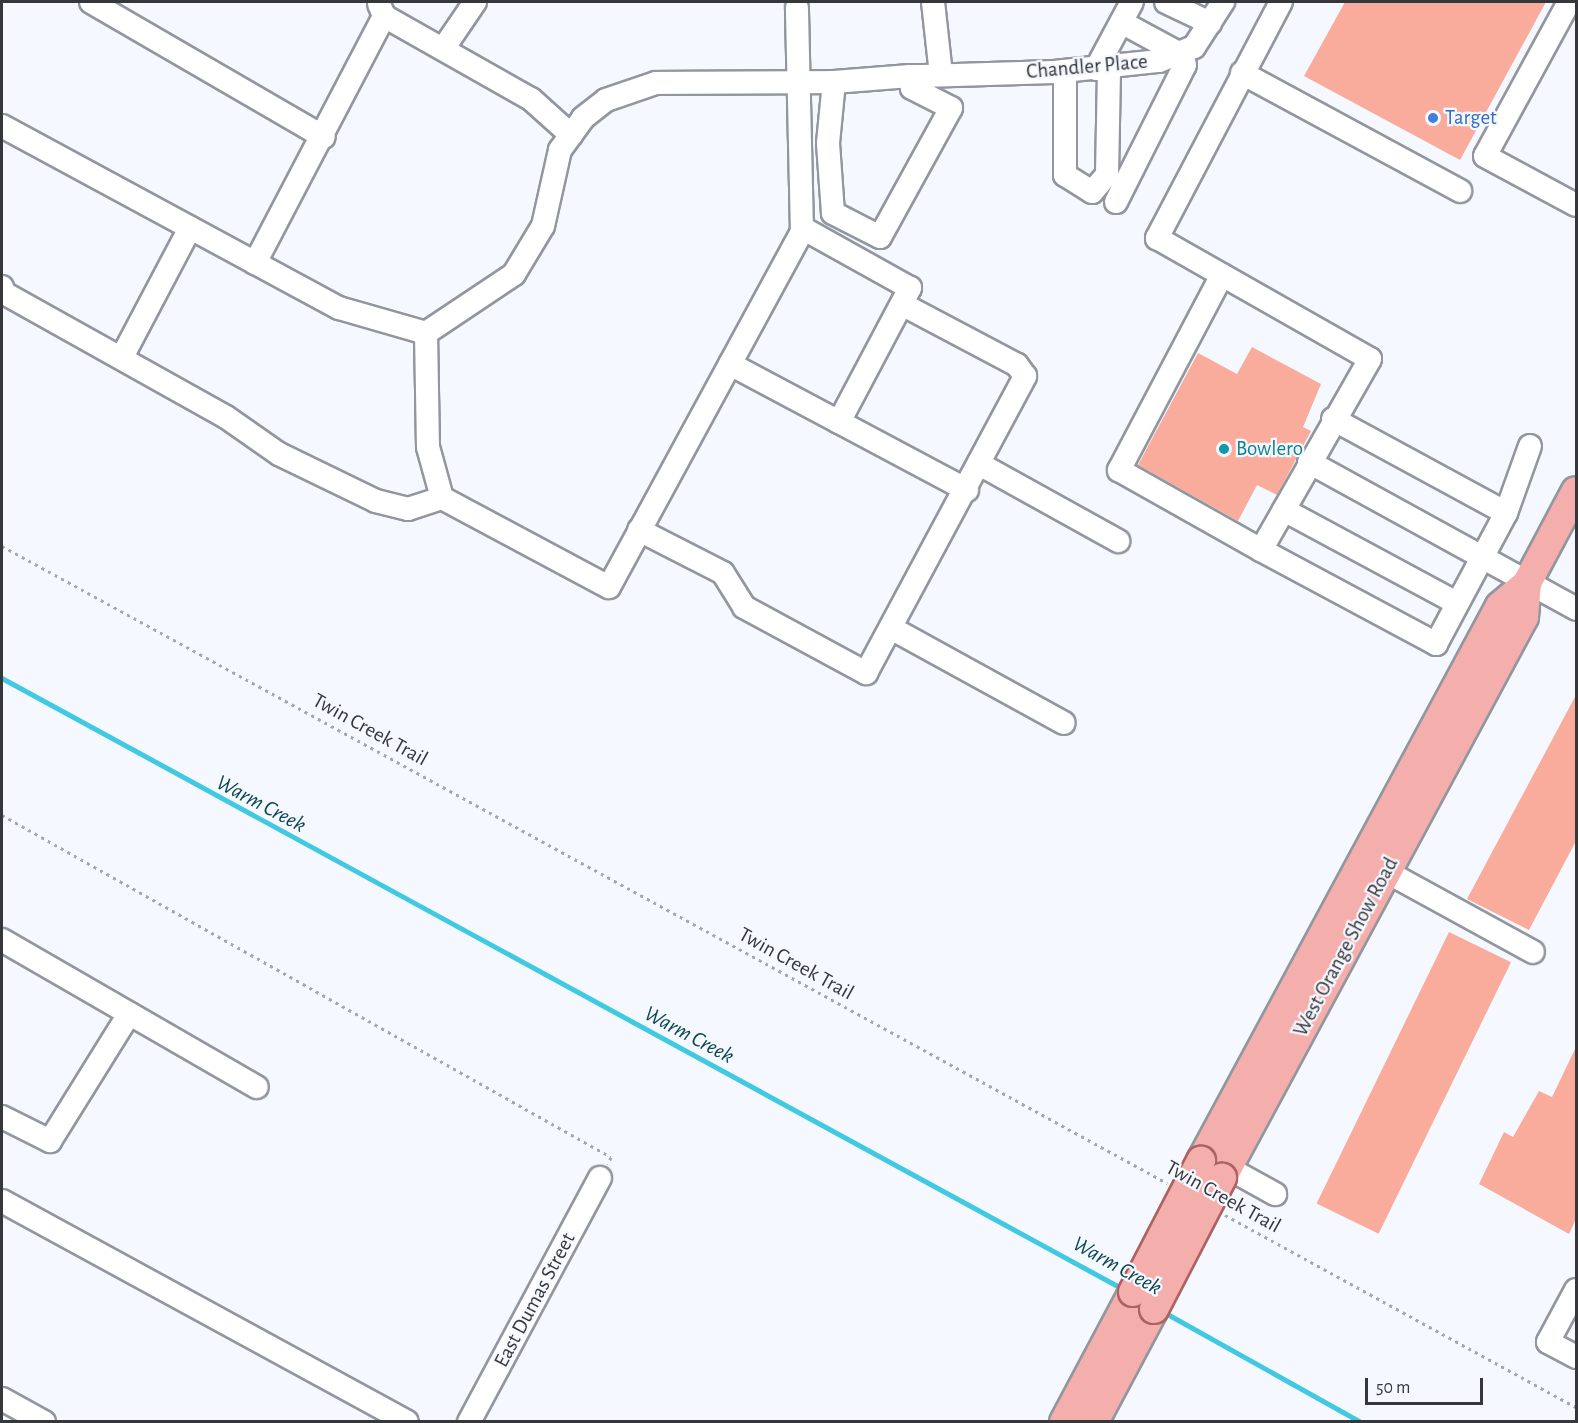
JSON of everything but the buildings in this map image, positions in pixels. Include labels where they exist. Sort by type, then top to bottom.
[{"type":"main road","name":"West Orange Show Road","points":[[1144,1301],[1217,1169],[1375,866],[1524,617],[1527,583],[1576,491]]},
{"type":"main road","points":[[1064,1422],[1144,1301]]},
{"type":"main road","points":[[1094,1422],[1144,1301]]},
{"type":"street","points":[[91,2],[324,136]]},
{"type":"street","points":[[443,49],[475,2]]},
{"type":"street","points":[[834,82],[828,143],[833,213],[880,237],[951,108],[912,88],[925,76],[933,2]]},
{"type":"street","points":[[1065,71],[1065,175],[1092,192],[1107,175],[1102,68],[1132,2]]},
{"type":"street","points":[[1116,202],[1183,75],[1182,55],[1215,8],[1166,2]]},
{"type":"street","points":[[1261,550],[1333,419],[1370,359],[1157,238],[1281,2]]},
{"type":"street","points":[[1569,2],[1485,156],[1576,205]]},
{"type":"street","points":[[255,263],[324,136],[381,8],[443,49],[531,99],[571,135]]},
{"type":"street","points":[[2,286],[4,293],[122,357],[279,454],[376,501],[408,509],[442,498],[609,587],[802,228],[797,8]]},
{"type":"street","points":[[1121,22],[1182,55]]},
{"type":"street","name":"Chandler Place","points":[[426,333],[514,274],[543,226],[560,150],[583,118],[627,88],[800,79],[834,82],[1065,71],[1102,68],[1182,55]]},
{"type":"street","points":[[1242,73],[1460,191]]},
{"type":"street","points":[[2,126],[358,317],[426,333],[427,428],[442,498]]},
{"type":"street","points":[[122,357],[190,228]]},
{"type":"street","points":[[802,228],[910,288],[839,422]]},
{"type":"street","points":[[1222,275],[1119,470],[1261,550],[1436,644],[1506,513],[1530,446]]},
{"type":"street","points":[[639,530],[723,573],[744,607],[866,673],[981,465],[1025,376],[1017,365],[902,304]]},
{"type":"street","points":[[730,364],[967,490]]},
{"type":"street","points":[[1333,419],[1506,513]]},
{"type":"street","points":[[1309,462],[1576,609]]},
{"type":"street","points":[[981,465],[1118,541]]},
{"type":"street","points":[[1284,510],[1457,603]]},
{"type":"street","points":[[891,628],[1064,723]]},
{"type":"street","points":[[1375,866],[1533,952]]},
{"type":"street","points":[[2,940],[257,1087]]},
{"type":"street","points":[[2,1117],[50,1141],[129,1014]]},
{"type":"street","points":[[1217,1169],[1275,1194]]},
{"type":"street","name":"East Dumas Street","points":[[469,1422],[600,1178]]},
{"type":"street","points":[[2,1201],[407,1422]]},
{"type":"street","points":[[2,1216],[30,1216]]},
{"type":"street","points":[[1576,1290],[1548,1342],[1576,1357]]},
{"type":"street","points":[[2,1399],[44,1422]]},
{"type":"path","name":"Twin Creek Trail","points":[[2,546],[1178,1189]]},
{"type":"path","points":[[2,815],[611,1158],[600,1178]]},
{"type":"path","name":"Twin Creek Trail","points":[[1220,1212],[1576,1407]]},
{"type":"waterway","name":"Warm Creek","points":[[2,678],[1123,1289]]},
{"type":"waterway","name":"Warm Creek","points":[[1164,1312],[1361,1422]]},
{"type":"place","name":"Target","points":[[1433,118]]},
{"type":"place","name":"Bowlero","points":[[1224,449]]}]
